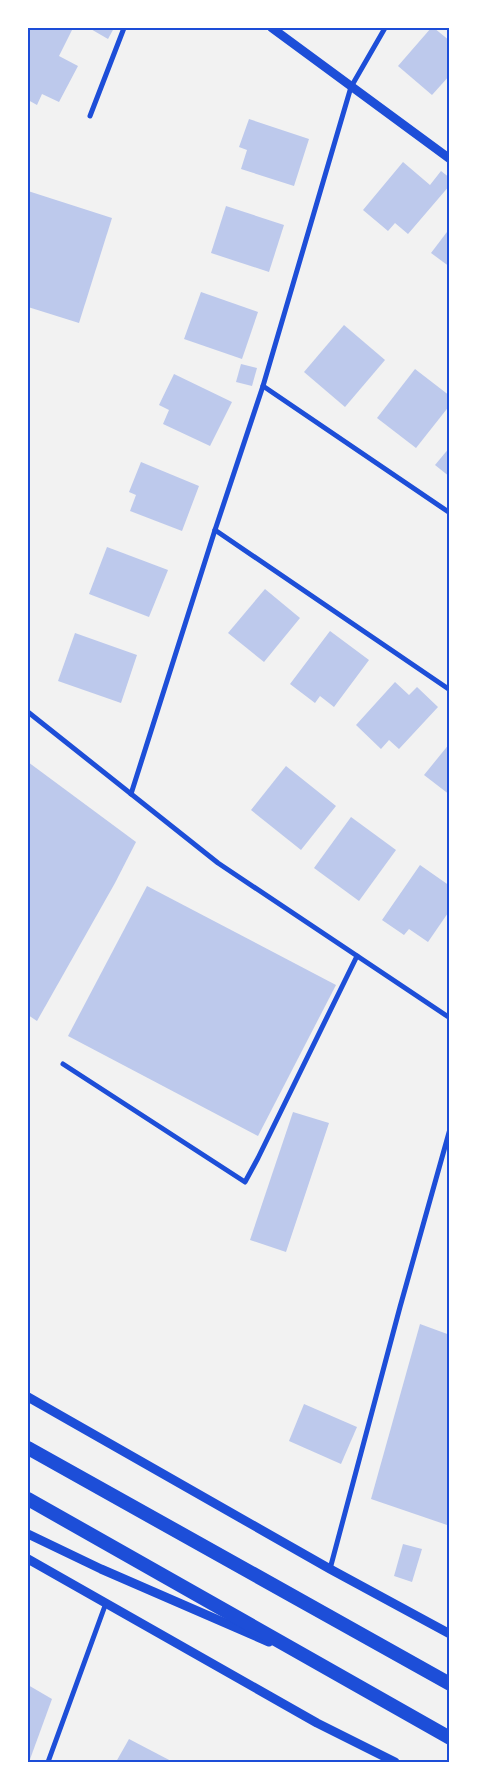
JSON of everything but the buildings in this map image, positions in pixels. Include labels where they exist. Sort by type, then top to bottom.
[{"type":"highway","points":[[28,1448],[450,1684]]},
{"type":"highway","points":[[28,1499],[450,1738]]},
{"type":"street","points":[[90,116],[124,28]]},
{"type":"street","points":[[272,28],[450,160]]},
{"type":"street","points":[[131,794],[263,386],[351,87],[385,28]]},
{"type":"street","points":[[263,386],[450,513]]},
{"type":"street","points":[[215,530],[450,690]]},
{"type":"street","points":[[28,712],[218,863],[450,1018]]},
{"type":"street","points":[[63,1064],[245,1182],[357,956]]},
{"type":"street","points":[[330,1569],[450,1129]]},
{"type":"street","points":[[28,1397],[330,1569],[450,1634]]},
{"type":"street","points":[[28,1534],[101,1569],[318,1663]]},
{"type":"street","points":[[28,1560],[317,1723],[395,1762]]},
{"type":"street","points":[[48,1762],[106,1603]]}]
